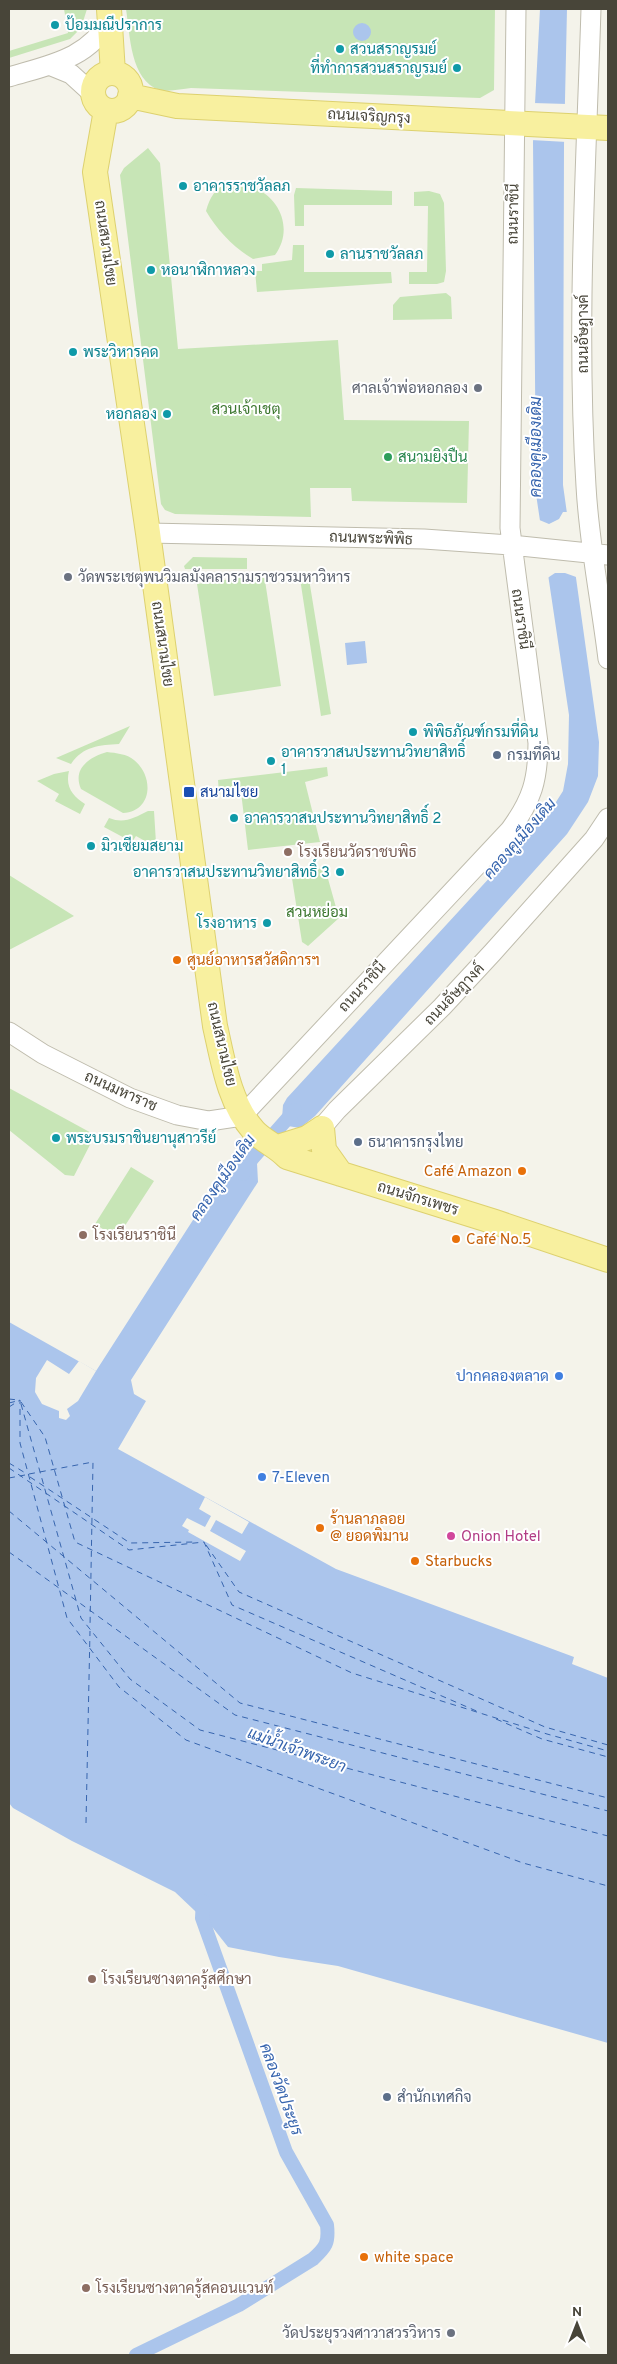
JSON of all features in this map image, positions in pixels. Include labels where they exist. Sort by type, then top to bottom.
[{"type":"main road","points":[[110,14],[113,73]]},
{"type":"main road","points":[[113,73],[124,78],[128,83],[130,96],[124,107],[112,111],[94,96],[97,81],[101,76],[113,73]]},
{"type":"main road","name":"ถนนสนามไชย","points":[[94,96],[95,172],[148,533],[215,1026],[227,1077],[248,1124]]},
{"type":"main road","name":"ถนนเจริญกรุง","points":[[130,96],[177,106],[589,127]]},
{"type":"main road","name":"ถนนจักรเพชร","points":[[248,1124],[283,1152],[341,1174],[495,1222],[608,1260]]},
{"type":"main road","points":[[283,1152],[322,1128]]},
{"type":"main road","points":[[322,1128],[324,1150],[341,1174]]},
{"type":"street","name":"ถนนราชินี","points":[[248,1124],[510,830],[524,810],[534,789],[538,765],[538,744],[512,545],[510,418],[522,124],[516,9]]},
{"type":"street","name":"ถนนอัษฎางค์","points":[[591,9],[582,366],[586,486],[592,553],[608,659]]},
{"type":"street","points":[[9,77],[48,65],[83,51],[110,14]]},
{"type":"street","points":[[48,65],[71,74],[94,96]]},
{"type":"street","name":"ถนนพระพิพิธ","points":[[148,533],[424,539],[592,553]]},
{"type":"street","name":"ถนนอัษฎางค์","points":[[322,1128],[493,952],[594,839],[608,818]]},
{"type":"street","name":"ถนนมหาราช","points":[[9,1032],[43,1054],[130,1098],[177,1114],[209,1121],[248,1124]]},
{"type":"green space","points":[[64,9],[87,9],[81,28],[70,39],[9,58],[9,51],[68,33]]},
{"type":"green space","name":"สวนสราญรมย์","points":[[126,9],[495,9],[494,90],[480,98],[191,88],[171,91],[160,90],[150,85],[137,67],[133,56]]},
{"type":"green space","name":"สวนเจ้าเชตุ","points":[[148,148],[160,163],[178,349],[338,340],[344,420],[469,421],[467,503],[352,501],[351,488],[310,488],[311,517],[175,514],[165,510],[161,504],[120,175],[124,168]]},
{"type":"green space","points":[[227,183],[251,186],[270,198],[276,206],[281,215],[283,235],[281,245],[275,255],[253,259],[233,244],[210,218],[206,211],[209,202],[213,194]]},
{"type":"green space","points":[[296,188],[392,191],[392,205],[304,205],[304,226],[295,226],[294,195]]},
{"type":"green space","points":[[429,191],[440,194],[444,203],[446,271],[444,282],[437,284],[409,284],[409,272],[427,272],[428,206],[414,206],[414,192]]},
{"type":"green space","points":[[293,245],[304,245],[304,272],[391,272],[392,283],[257,292],[255,271],[262,271],[262,264],[292,260]]},
{"type":"green space","points":[[446,293],[451,297],[452,319],[393,320],[393,305],[400,297]]},
{"type":"green space","points":[[193,557],[247,558],[247,569],[185,569],[184,566]]},
{"type":"green space","points":[[299,572],[318,572],[318,577],[309,579],[331,714],[321,716]]},
{"type":"green space","points":[[264,574],[281,686],[214,696],[197,584]]},
{"type":"green space","points":[[130,726],[119,744],[99,746],[86,750],[71,764],[56,758]]},
{"type":"green space","points":[[107,752],[128,756],[134,760],[145,775],[147,792],[145,800],[133,811],[123,813],[81,789],[79,775],[84,764],[94,757]]},
{"type":"green space","points":[[327,767],[328,776],[305,782],[320,842],[248,850],[241,792],[219,793],[218,780]]},
{"type":"green space","points":[[69,771],[69,786],[77,798],[85,804],[80,814],[55,801],[59,794],[37,781],[54,774]]},
{"type":"green space","points":[[148,811],[154,811],[156,843],[152,845],[136,836],[132,842],[104,827],[109,818],[124,820]]},
{"type":"green space","name":"สวนหย่อม","points":[[325,868],[339,918],[308,946],[302,942],[291,872]]},
{"type":"green space","points":[[9,875],[74,916],[9,950]]},
{"type":"green space","points":[[9,1088],[95,1135],[74,1176],[65,1175],[9,1130]]},
{"type":"green space","points":[[131,1167],[154,1181],[117,1238],[95,1224]]},
{"type":"water","points":[[540,9],[567,9],[564,145],[563,485],[599,742],[598,776],[588,802],[567,834],[315,1116],[300,1128],[288,1126],[282,1119],[283,1105],[287,1098],[549,813],[563,791],[568,764],[569,715],[536,494],[533,142]]},
{"type":"water","points":[[362,23],[368,26],[371,32],[368,38],[362,41],[356,38],[353,32],[356,26]]},
{"type":"water","points":[[365,641],[367,663],[347,665],[345,643]]},
{"type":"water","name":"แม่น้ำเจ้าพระยา","points":[[247,1158],[257,1163],[258,1182],[131,1380],[134,1394],[146,1401],[118,1449],[336,1569],[574,1657],[572,1664],[608,1678],[608,2043],[338,1966],[228,1947],[213,1928],[175,1892],[72,1841],[13,1808],[9,1803],[9,1322],[96,1371],[229,1164]]},
{"type":"pier","points":[[533,103],[567,104],[567,142],[531,140]]},
{"type":"pier","points":[[563,512],[570,512],[579,578],[565,573],[555,573],[546,579],[537,519],[549,524],[559,519]]},
{"type":"pier","points":[[246,1155],[254,1157],[260,1162],[261,1177],[258,1182],[259,1168],[253,1159],[239,1159],[229,1164],[233,1159]]},
{"type":"pier","points":[[47,1360],[69,1374],[79,1361],[96,1371],[78,1401],[67,1409],[70,1416],[66,1420],[59,1418],[59,1411],[42,1404],[35,1392],[36,1378]]},
{"type":"pier","points":[[205,1497],[249,1522],[242,1534],[216,1520],[210,1531],[246,1551],[240,1561],[188,1532],[189,1530],[182,1526],[187,1518],[205,1527],[211,1516],[199,1509]]},
{"type":"waterway","name":"คลองคูเมืองเดิม","points":[[243,1174],[252,1159],[295,1110]]},
{"type":"waterway","name":"คลองวัดประยูร","points":[[136,2355],[239,2305],[313,2259],[324,2248],[327,2241],[327,2225],[286,2152],[202,1918],[203,1901]]},
{"type":"ferry route","points":[[9,1399],[18,1400]]},
{"type":"ferry route","points":[[9,1407],[20,1400],[20,1443],[67,1618],[119,1687],[186,1740],[523,1863],[608,1886]]},
{"type":"ferry route","points":[[9,1403],[17,1401]]},
{"type":"ferry route","points":[[21,1402],[45,1437],[75,1542],[352,1673],[547,1734],[608,1751]]},
{"type":"ferry route","points":[[21,1404],[81,1618],[130,1679],[200,1730],[608,1836]]},
{"type":"ferry route","points":[[29,1474],[93,1462],[90,1627]]},
{"type":"ferry route","points":[[9,1463],[27,1474]]},
{"type":"ferry route","points":[[9,1468],[129,1550],[204,1542],[232,1605],[481,1713]]},
{"type":"ferry route","points":[[9,1478],[25,1475]]},
{"type":"ferry route","points":[[30,1477],[130,1543],[196,1542]]},
{"type":"ferry route","points":[[9,1511],[240,1703],[608,1798]]},
{"type":"ferry route","points":[[206,1545],[239,1592],[545,1727],[608,1745]]},
{"type":"ferry route","points":[[9,1552],[235,1715],[608,1811]]},
{"type":"ferry route","points":[[86,1823],[90,1631]]},
{"type":"ferry route","points":[[496,1719],[542,1739],[608,1757]]},
{"type":"place","name":"ป้อมมณีปราการ","points":[[55,25]]},
{"type":"place","name":"สวนสราญรมย์","points":[[340,49]]},
{"type":"place","name":"ที่ทำการสวนสราญรมย์","points":[[457,68]]},
{"type":"place","name":"อาคารราชวัลลภ","points":[[183,186]]},
{"type":"place","name":"ลานราชวัลลภ","points":[[330,254]]},
{"type":"place","name":"หอนาฬิกาหลวง","points":[[151,270]]},
{"type":"place","name":"พระวิหารคด","points":[[73,352]]},
{"type":"place","name":"ศาลเจ้าพ่อหอกลอง","points":[[478,388]]},
{"type":"place","name":"หอกลอง","points":[[167,414]]},
{"type":"place","name":"สนามยิงปืน","points":[[388,457]]},
{"type":"place","name":"วัดพระเชตุพนวิมลมังคลารามราชวรมหาวิหาร","points":[[68,577]]},
{"type":"place","name":"พิพิธภัณฑ์กรมที่ดิน","points":[[413,732]]},
{"type":"place","name":"กรมที่ดิน","points":[[497,755]]},
{"type":"place","name":"อาคารวาสนประทานวิทยาสิทธิ์ 1","points":[[271,761]]},
{"type":"place","name":"สนามไชย","points":[[189,792]]},
{"type":"place","name":"อาคารวาสนประทานวิทยาสิทธิ์ 2","points":[[234,818]]},
{"type":"place","name":"มิวเซียมสยาม","points":[[91,846]]},
{"type":"place","name":"โรงเรียนวัดราชบพิธ","points":[[288,852]]},
{"type":"place","name":"อาคารวาสนประทานวิทยาสิทธิ์ 3","points":[[340,872]]},
{"type":"place","name":"โรงอาหาร","points":[[267,923]]},
{"type":"place","name":"ศูนย์อาหารสวัสดิการฯ","points":[[177,960]]},
{"type":"place","name":"พระบรมราชินยานุสาวรีย์","points":[[56,1138]]},
{"type":"place","name":"ธนาคารกรุงไทย","points":[[358,1142]]},
{"type":"place","name":"Café Amazon","points":[[522,1171]]},
{"type":"place","name":"โรงเรียนราชินี","points":[[83,1235]]},
{"type":"place","name":"Café No.5","points":[[456,1239]]},
{"type":"place","name":"ปากคลองตลาด","points":[[559,1376]]},
{"type":"place","name":"7-Eleven","points":[[262,1477]]},
{"type":"place","name":"ร้านลาภลอย @ ยอดพิมาน","points":[[320,1528]]},
{"type":"place","name":"Onion Hotel","points":[[451,1536]]},
{"type":"place","name":"Starbucks","points":[[415,1561]]},
{"type":"place","name":"โรงเรียนซางตาครู้สศึกษา","points":[[92,1979]]},
{"type":"place","name":"สำนักเทศกิจ","points":[[387,2097]]},
{"type":"place","name":"white space","points":[[364,2257]]},
{"type":"place","name":"โรงเรียนซางตาครู้สคอนแวนท์","points":[[86,2288]]},
{"type":"place","name":"วัดประยุรวงศาวาสวรวิหาร","points":[[451,2333]]}]
